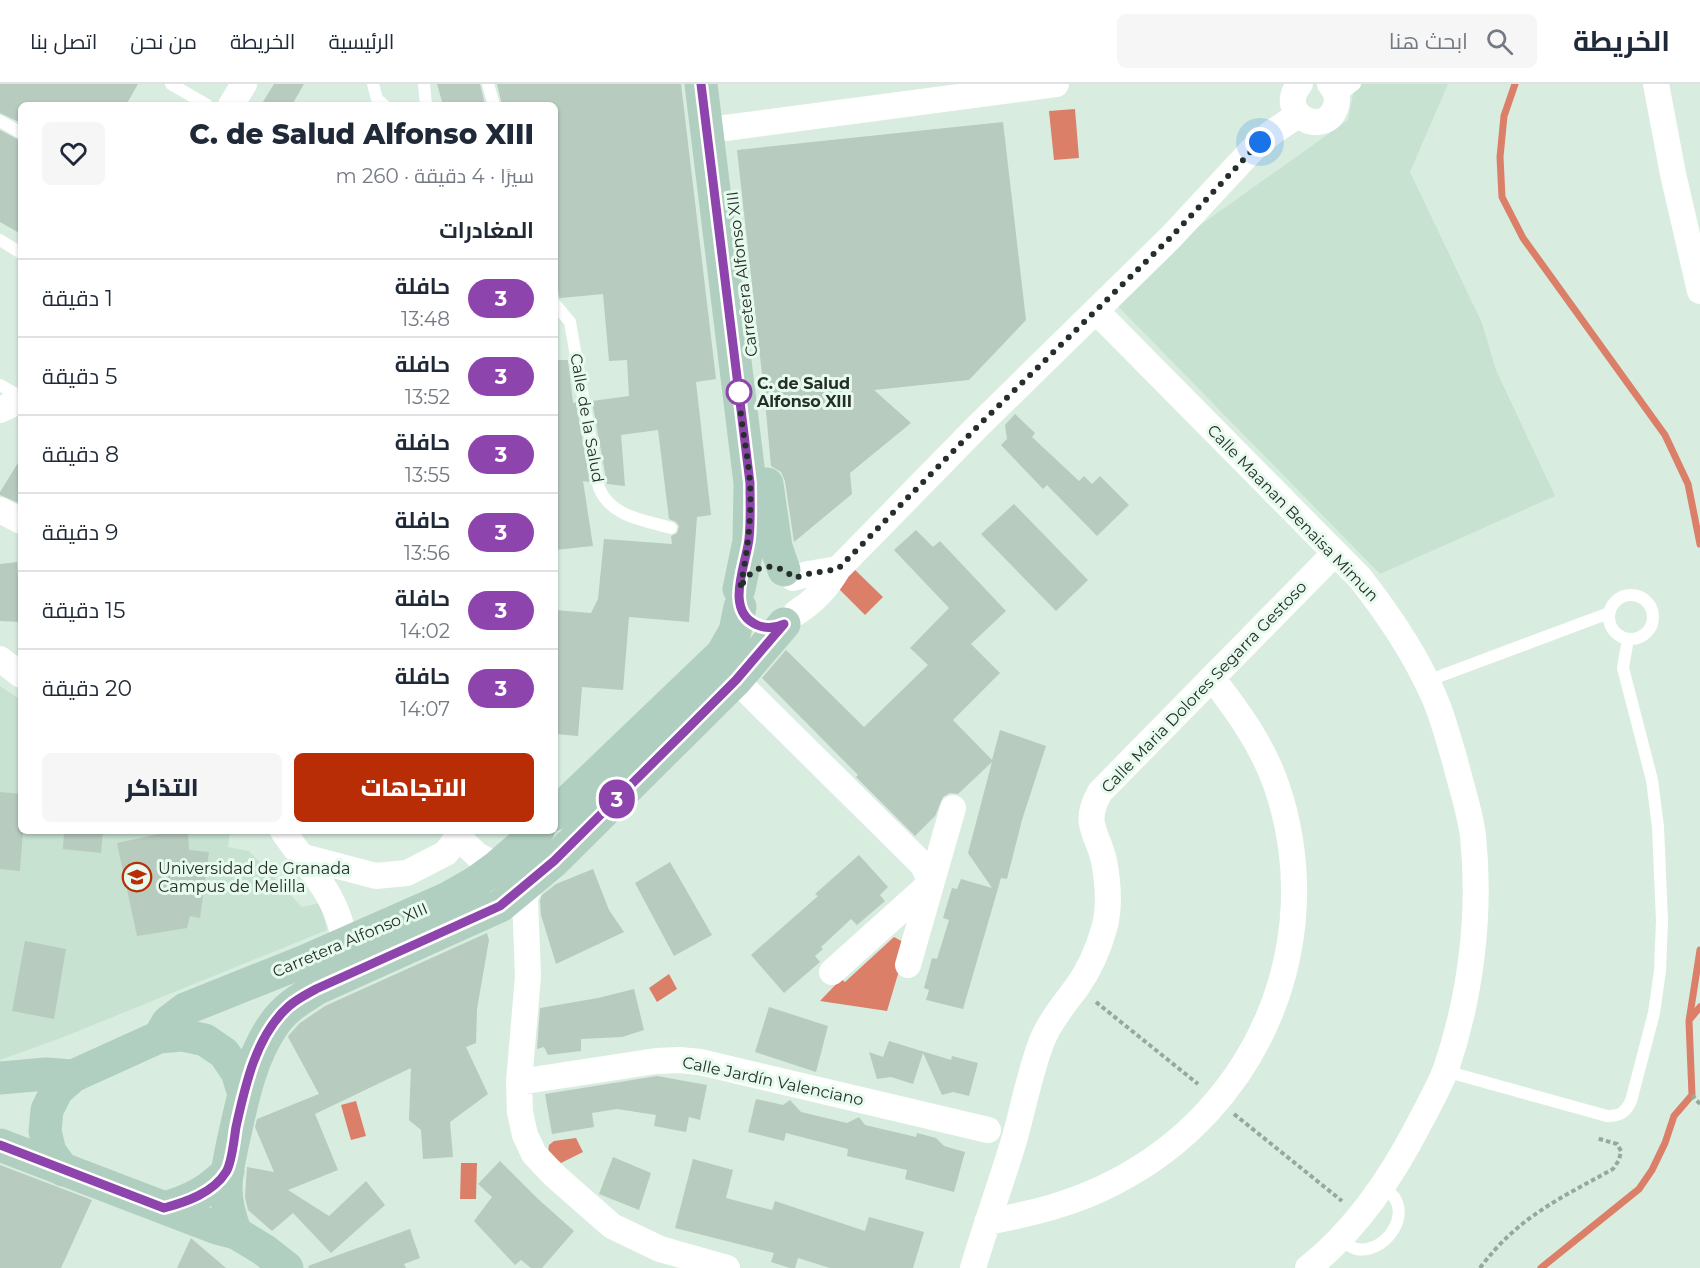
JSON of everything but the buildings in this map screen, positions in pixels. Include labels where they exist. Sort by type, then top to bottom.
[{"type":"street","points":[[233,102],[243,84]]},
{"type":"street","name":"Carretera Alfonso XIII","points":[[558,811],[722,654],[735,631],[749,541],[750,483],[701,84]]},
{"type":"street","name":"Carretera Alfonso XIII","points":[[719,84],[770,512],[776,547],[789,574]]},
{"type":"street","points":[[725,128],[1056,84]]},
{"type":"street","points":[[1656,84],[1673,174],[1700,291]]},
{"type":"street","points":[[1297,85],[1293,102],[1298,115],[1312,122],[1324,120],[1335,110],[1341,89]]},
{"type":"street","points":[[838,569],[808,574],[789,574],[766,567],[757,569],[750,573],[740,598],[751,622],[783,622],[813,602],[828,587],[838,569],[977,427],[1171,237],[1251,151],[1270,134],[1298,115]]},
{"type":"street","name":"Calle Maanan Benaisa Mimun","points":[[1096,311],[1360,578],[1389,616],[1427,681],[1441,714],[1473,835],[1474,916],[1466,991],[1445,1071],[1412,1138],[1383,1188],[1339,1240],[1308,1268]]},
{"type":"street","points":[[0,410],[18,400]]},
{"type":"street","points":[[0,510],[18,519]]},
{"type":"street","name":"Calle Maria Dolores Segarra Gestoso","points":[[973,1268],[1043,1039],[1052,1020],[1077,987],[1094,958],[1105,927],[1108,894],[1104,861],[1092,827],[1091,814],[1094,803],[1100,792],[1335,553]]},
{"type":"street","points":[[783,622],[800,595],[789,574]]},
{"type":"street","name":"Carretera Alfonso XIII","points":[[244,1094],[262,1044],[274,1024],[289,1006],[316,989],[500,906],[532,881],[736,680],[783,622]]},
{"type":"street","name":"Carretera Alfonso XIII","points":[[399,942],[464,908],[495,888],[539,854],[783,622]]},
{"type":"street","points":[[987,1222],[1051,1208],[1083,1197],[1113,1183],[1170,1147],[1195,1125],[1217,1100],[1242,1067],[1263,1030],[1279,991],[1290,951],[1294,909],[1294,867],[1291,846],[1288,826],[1276,785],[1260,747],[1238,711],[1212,678]]},
{"type":"street","points":[[736,680],[923,865],[931,883]]},
{"type":"street","points":[[908,965],[953,808]]},
{"type":"street","points":[[285,834],[326,889],[343,928],[344,944]]},
{"type":"street","points":[[300,856],[376,876],[407,873],[446,853],[460,834],[477,855],[498,866]]},
{"type":"street","name":"Carretera Alfonso XIII","points":[[159,1037],[168,1022],[185,1009],[344,944],[448,898],[498,866],[535,834]]},
{"type":"street","points":[[532,881],[525,898],[524,920],[528,976],[519,1082],[520,1112],[525,1135],[534,1154],[549,1171],[612,1226],[660,1249],[727,1268]]},
{"type":"street","points":[[832,972],[931,883]]},
{"type":"street","points":[[500,906],[527,942]]},
{"type":"street","points":[[63,1170],[50,1152],[45,1131],[47,1110],[57,1090],[73,1076],[159,1037],[182,1035],[204,1040],[224,1053],[237,1072],[244,1094],[226,1188],[228,1206],[236,1233]]},
{"type":"street","name":"Calle Jardín Valenciano","points":[[519,1082],[656,1061],[700,1062],[988,1130]]},
{"type":"street","points":[[2,1088],[46,1074],[73,1076]]},
{"type":"street","points":[[0,1145],[217,1228],[236,1233],[264,1250],[287,1268]]},
{"type":"street","points":[[164,1208],[199,1195],[215,1185],[228,1171]]},
{"type":"lane","points":[[171,84],[202,102]]},
{"type":"lane","points":[[374,84],[377,99],[380,102]]},
{"type":"lane","points":[[424,84],[426,102]]},
{"type":"lane","points":[[488,84],[493,102]]},
{"type":"lane","points":[[0,121],[18,131]]},
{"type":"lane","points":[[0,240],[18,251]]},
{"type":"lane","name":"Calle de la Salud","points":[[558,307],[570,321],[599,488],[603,496],[618,511],[628,516],[671,528]]},
{"type":"lane","points":[[0,385],[18,396]]},
{"type":"lane","points":[[1635,595],[1649,604],[1653,620],[1650,629],[1644,635],[1636,639],[1628,639],[1613,630],[1609,613],[1612,605],[1618,599],[1635,595]]},
{"type":"lane","points":[[1427,681],[1609,613]]},
{"type":"lane","points":[[1445,1071],[1607,1116],[1618,1116],[1627,1111],[1654,1013],[1660,971],[1662,921],[1658,827],[1652,780],[1623,668],[1628,639]]},
{"type":"lane","points":[[1339,1240],[1356,1249],[1369,1249],[1383,1242],[1392,1233],[1398,1209],[1394,1197],[1383,1188]]},
{"type":"path","points":[[1692,1095],[1700,1104]]},
{"type":"path","points":[[1480,1268],[1512,1231],[1533,1214],[1613,1169],[1619,1160],[1621,1151],[1617,1144],[1596,1138]]},
{"type":"shaded area","points":[[1355,84],[1448,84],[1410,172],[1482,323],[1496,370],[1555,496],[1380,574],[1105,293],[1348,120]]},
{"type":"shaded area","points":[[1075,109],[1079,158],[1054,160],[1049,111]]},
{"type":"shaded area","points":[[853,568],[883,597],[865,615],[836,586]]},
{"type":"shaded area","name":"Universidad de Granada Campus de Melilla","points":[[0,686],[18,698],[18,834],[230,834],[228,847],[249,851],[302,907],[320,903],[327,930],[61,1038],[0,1060]]},
{"type":"shaded area","points":[[894,937],[907,944],[887,1011],[820,1001],[841,979],[845,982]]},
{"type":"shaded area","points":[[669,974],[677,989],[657,1002],[649,988]]},
{"type":"shaded area","points":[[356,1101],[366,1136],[351,1140],[341,1105]]},
{"type":"shaded area","points":[[576,1138],[583,1152],[561,1163],[548,1153],[549,1145],[554,1141]]},
{"type":"shaded area","points":[[461,1163],[477,1163],[476,1199],[460,1199]]},
{"type":"waterway","points":[[1515,84],[1504,116],[1500,157],[1502,197],[1523,238],[1665,435],[1688,484],[1700,544]]},
{"type":"waterway","points":[[1541,1268],[1639,1189],[1652,1170],[1665,1143],[1674,1116],[1692,1095],[1689,1021],[1700,950]]},
{"type":"waterway","points":[[1690,1019],[1700,1007]]},
{"type":"bus line","name":"3","points":[[0,1145],[164,1208],[182,1203],[215,1185],[228,1171],[244,1094],[262,1044],[274,1024],[289,1006],[316,989],[500,906],[554,861],[687,729],[736,680],[784,624],[768,628],[751,622],[744,615],[738,598],[749,541],[750,483],[701,84]]},
{"type":"place","name":"C. de Salud Alfonso XIII","points":[[739,392]]},
{"type":"place","name":"Universidad de Granada Campus de Melilla","points":[[137,877]]},
{"type":"route","points":[[739,392],[750,483],[749,541],[740,589],[743,580],[750,573],[766,567],[784,570],[794,578],[838,569],[977,427],[1171,237],[1260,142]]}]
